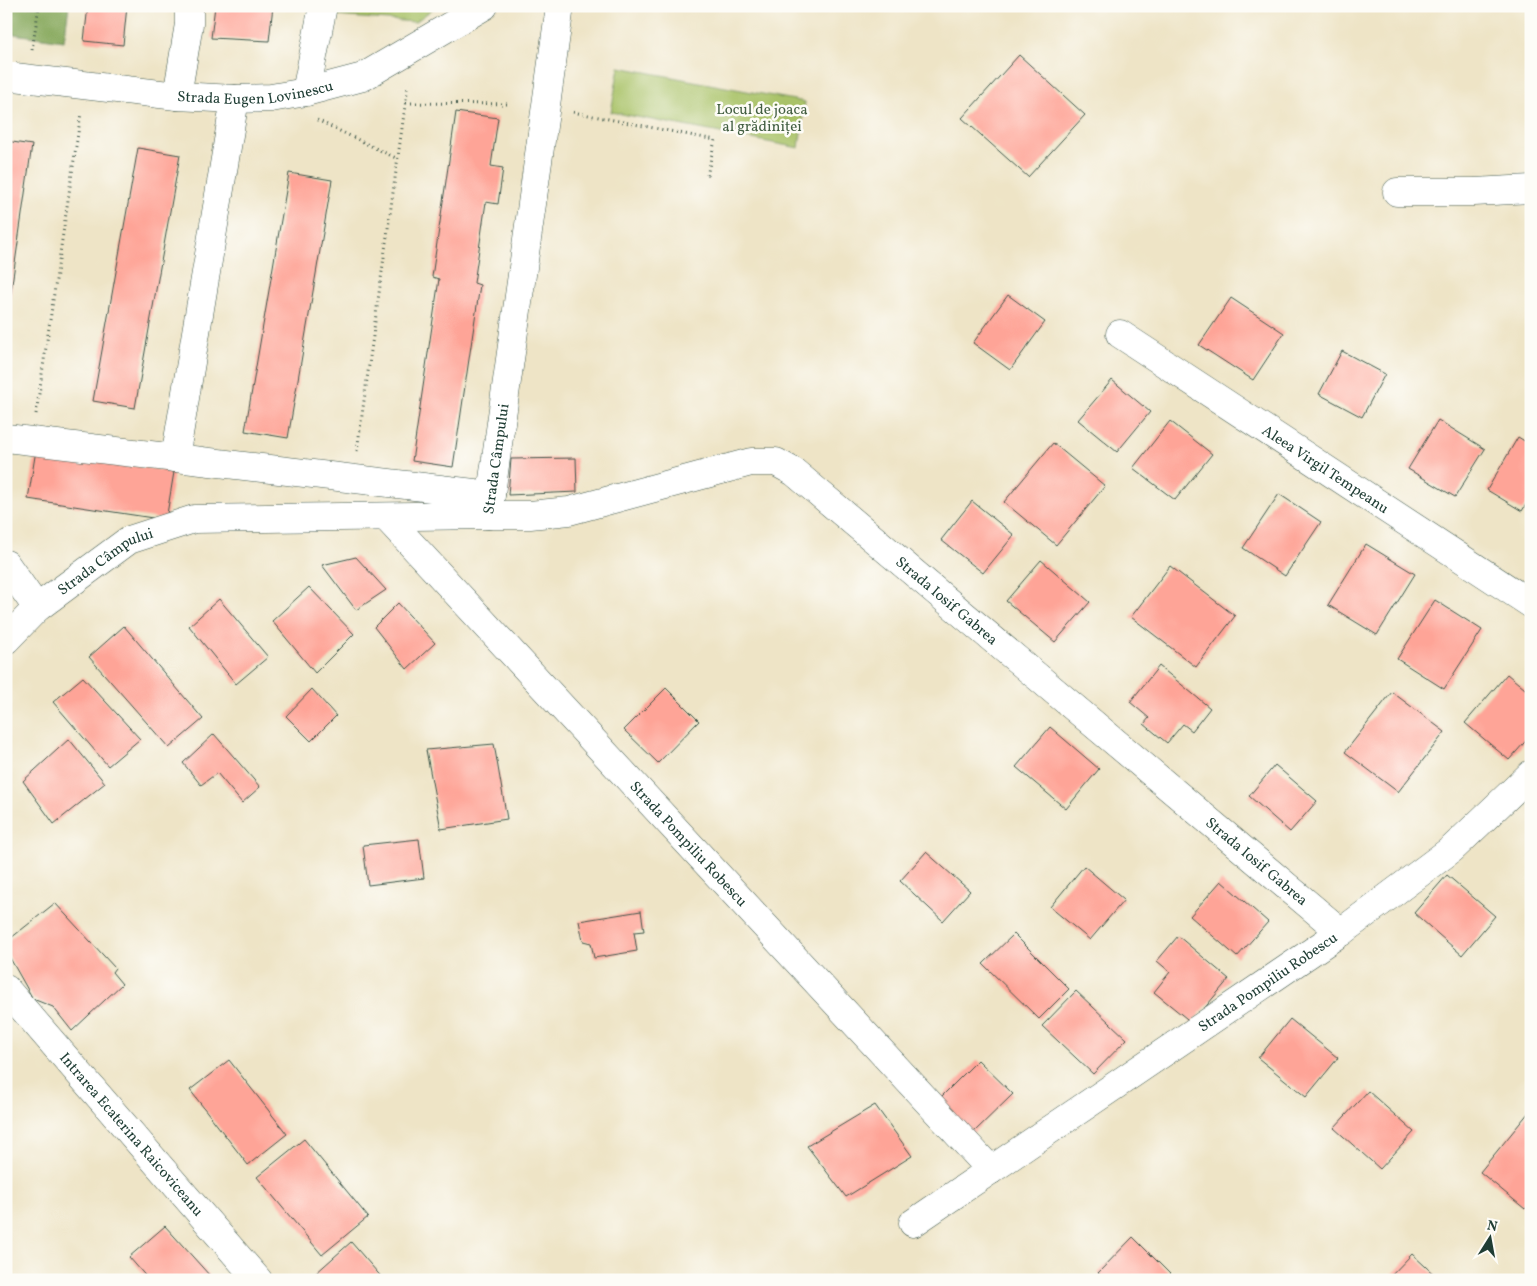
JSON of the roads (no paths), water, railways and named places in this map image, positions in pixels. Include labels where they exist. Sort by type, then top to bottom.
[{"type":"street","points":[[177,96],[189,24],[189,6]]},
{"type":"street","points":[[306,92],[322,6]]},
{"type":"street","name":"Strada Eugen Lovinescu","points":[[17,78],[177,96],[235,99],[271,98],[306,92],[362,77],[484,6]]},
{"type":"street","name":"Strada Câmpului","points":[[6,640],[38,608],[129,540],[194,519],[387,518],[490,505],[560,6]]},
{"type":"street","points":[[175,458],[235,99]]},
{"type":"street","points":[[1397,192],[1531,190]]},
{"type":"street","name":"Aleea Virgil Tempeanu","points":[[1120,334],[1531,604]]},
{"type":"street","points":[[6,438],[354,479],[490,505]]},
{"type":"street","name":"Strada Iosif Gabrea","points":[[490,505],[530,514],[569,510],[752,462],[776,462],[794,472],[1342,932]]},
{"type":"street","name":"Strada Pompiliu Robescu","points":[[387,518],[990,1170]]},
{"type":"street","points":[[6,564],[38,608]]},
{"type":"street","name":"Strada Pompiliu Robescu","points":[[913,1223],[1342,932],[1452,849],[1531,774]]},
{"type":"street","name":"Intrarea Ecaterina Raicoviceanu","points":[[6,988],[258,1280]]},
{"type":"park label","name":"Locul de joaca al grădiniței","points":[[762,118]]}]
